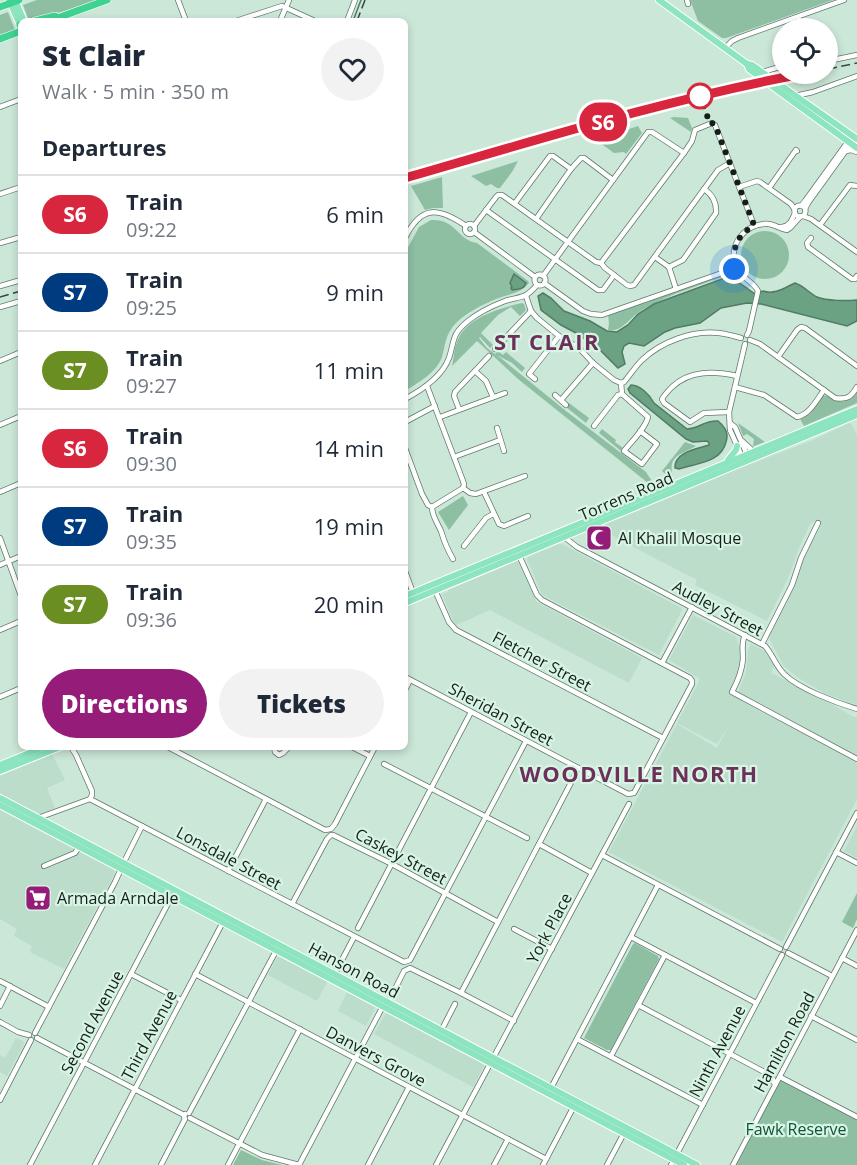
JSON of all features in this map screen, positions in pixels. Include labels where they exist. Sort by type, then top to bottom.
[{"type":"highway","points":[[58,18],[107,0]]},
{"type":"highway","points":[[0,6],[12,1]]},
{"type":"highway","points":[[44,18],[67,15]]},
{"type":"highway","points":[[0,39],[18,30]]},
{"type":"highway","points":[[13,34],[18,36]]},
{"type":"main road","points":[[659,0],[809,106],[854,143]]},
{"type":"main road","points":[[12,1],[22,18]]},
{"type":"main road","points":[[12,1],[18,18]]},
{"type":"main road","points":[[747,64],[749,69],[854,143]]},
{"type":"main road","name":"Torrens Road","points":[[408,601],[414,596],[747,457],[856,414]]},
{"type":"main road","points":[[725,463],[733,455],[737,446]]},
{"type":"main road","name":"Torrens Road","points":[[595,521],[725,463],[747,457]]},
{"type":"main road","name":"Torrens Road","points":[[408,596],[414,596]]},
{"type":"main road","points":[[0,765],[37,750]]},
{"type":"main road","points":[[0,771],[52,750]]},
{"type":"main road","name":"Hanson Road","points":[[0,802],[10,810],[35,818],[224,920],[625,1130],[684,1165]]},
{"type":"main road","name":"Hanson Road","points":[[0,802],[47,823],[81,844]]},
{"type":"main road","name":"Hanson Road","points":[[674,1160],[696,1165]]},
{"type":"street","points":[[178,0],[185,18]]},
{"type":"street","points":[[282,18],[289,0]]},
{"type":"street","points":[[348,18],[355,0]]},
{"type":"street","points":[[725,48],[735,39],[844,0]]},
{"type":"street","points":[[245,18],[282,6],[308,18]]},
{"type":"street","points":[[838,59],[857,55]]},
{"type":"street","points":[[762,72],[772,69]]},
{"type":"street","points":[[795,96],[857,76]]},
{"type":"street","points":[[809,106],[807,97],[813,92]]},
{"type":"street","points":[[0,107],[18,100]]},
{"type":"street","points":[[601,262],[684,153],[692,141],[695,130],[712,123],[715,125],[754,225]]},
{"type":"street","points":[[543,276],[648,132],[652,132],[684,153]]},
{"type":"street","points":[[837,157],[841,136]]},
{"type":"street","points":[[747,457],[737,446],[730,430],[729,412],[758,291],[736,268],[734,253],[737,242],[746,230],[754,225],[767,224],[784,227],[789,224],[854,143]]},
{"type":"street","points":[[846,151],[851,150],[854,143]]},
{"type":"street","points":[[800,211],[837,157],[854,143]]},
{"type":"street","points":[[769,188],[797,151]]},
{"type":"street","points":[[515,203],[549,156],[553,156],[571,169]]},
{"type":"street","points":[[536,219],[578,159],[584,158],[613,180]]},
{"type":"street","points":[[601,262],[605,268],[627,285],[634,285],[720,168],[730,163]]},
{"type":"street","points":[[739,187],[757,181],[855,251],[857,242]]},
{"type":"street","points":[[820,225],[850,185],[857,186]]},
{"type":"street","points":[[0,194],[18,187]]},
{"type":"street","points":[[669,267],[683,260],[716,213],[717,209],[711,194],[704,189]]},
{"type":"street","points":[[466,226],[465,230],[471,234],[486,210],[500,194],[596,262],[601,262]]},
{"type":"street","points":[[486,210],[598,290],[603,290],[614,275]]},
{"type":"street","points":[[408,232],[417,219],[429,213],[445,213],[466,226],[471,224],[474,229],[535,277],[537,285]]},
{"type":"street","points":[[0,243],[18,238]]},
{"type":"street","points":[[811,238],[807,243],[808,247],[852,279],[857,276]]},
{"type":"street","points":[[655,257],[669,267],[676,289]]},
{"type":"street","points":[[544,283],[583,311],[602,315],[736,268]]},
{"type":"street","points":[[535,277],[543,276]]},
{"type":"street","points":[[543,276],[544,283]]},
{"type":"street","points":[[0,286],[18,281]]},
{"type":"street","points":[[408,397],[427,386],[441,372],[450,356],[455,334],[467,322],[494,305],[526,296],[537,285],[544,283]]},
{"type":"street","points":[[526,296],[531,311],[537,318],[559,336],[579,348],[593,363],[621,383]]},
{"type":"street","points":[[0,307],[18,302]]},
{"type":"street","points":[[495,349],[531,311]]},
{"type":"street","points":[[778,357],[801,327],[857,366]]},
{"type":"street","points":[[621,383],[649,354],[671,341],[691,335],[718,333],[756,342],[836,398],[843,399],[851,396],[857,387]]},
{"type":"street","points":[[529,375],[559,336]]},
{"type":"street","points":[[0,361],[18,353]]},
{"type":"street","points":[[459,409],[454,396],[455,392],[489,356]]},
{"type":"street","points":[[555,395],[564,403],[593,363]]},
{"type":"street","points":[[475,370],[486,381],[493,397]]},
{"type":"street","points":[[524,370],[535,379]]},
{"type":"street","points":[[729,412],[704,413],[690,422],[664,403],[662,399],[664,394],[678,382],[699,373],[718,372],[737,376]]},
{"type":"street","points":[[621,383],[622,394],[625,398],[648,416],[647,422],[624,451],[642,464],[656,445],[640,431]]},
{"type":"street","points":[[427,386],[464,484],[463,488]]},
{"type":"street","points":[[735,387],[758,392],[792,416],[797,417],[808,412],[824,390]]},
{"type":"street","points":[[440,417],[505,393]]},
{"type":"street","points":[[594,426],[618,395],[622,394]]},
{"type":"street","points":[[408,420],[435,406]]},
{"type":"street","points":[[0,425],[18,417]]},
{"type":"street","points":[[730,423],[735,427],[747,457]]},
{"type":"street","points":[[497,428],[504,451]]},
{"type":"street","points":[[454,457],[500,440]]},
{"type":"street","points":[[408,456],[422,494],[432,507],[445,545],[453,559]]},
{"type":"street","points":[[463,488],[473,494],[484,492],[525,476]]},
{"type":"street","points":[[0,492],[18,484]]},
{"type":"street","points":[[432,507],[463,488]]},
{"type":"street","points":[[484,492],[499,524],[504,526],[528,516]]},
{"type":"street","points":[[464,546],[486,518],[493,514]]},
{"type":"street","points":[[762,644],[792,585],[801,558],[818,523]]},
{"type":"street","name":"Audley Street","points":[[565,533],[568,540],[577,547],[762,644],[791,680],[832,701],[857,710]]},
{"type":"street","points":[[0,538],[18,588]]},
{"type":"street","points":[[518,553],[537,595],[542,600],[662,663],[692,607]]},
{"type":"street","points":[[0,565],[18,557]]},
{"type":"street","points":[[408,579],[414,596]]},
{"type":"street","name":"Fletcher Street","points":[[434,588],[449,622],[456,630],[663,738]]},
{"type":"street","points":[[0,630],[18,622]]},
{"type":"street","points":[[745,635],[741,643],[743,658],[741,673],[732,692],[857,759]]},
{"type":"street","name":"Sheridan Street","points":[[408,678],[630,795],[636,791],[692,684],[690,678],[662,663]]},
{"type":"street","points":[[0,697],[18,689]]},
{"type":"street","points":[[358,928],[471,712]]},
{"type":"street","points":[[445,893],[526,741]]},
{"type":"street","points":[[35,818],[90,799],[93,795],[73,750]]},
{"type":"street","points":[[174,750],[323,829],[329,830],[335,824],[373,750]]},
{"type":"street","points":[[275,750],[276,754],[281,755],[285,750]]},
{"type":"street","points":[[358,750],[370,756]]},
{"type":"street","points":[[384,764],[526,838]]},
{"type":"street","points":[[461,993],[576,775]]},
{"type":"street","name":"Lonsdale Street","points":[[90,799],[401,962],[410,960],[445,893]]},
{"type":"street","points":[[228,871],[266,799]]},
{"type":"street","name":"York Place","points":[[436,1165],[629,804]]},
{"type":"street","name":"Ninth Avenue","points":[[674,1160],[857,813]]},
{"type":"street","points":[[47,823],[48,815]]},
{"type":"street","points":[[0,1100],[142,826]]},
{"type":"street","name":"Caskey Street","points":[[292,904],[331,835],[392,864],[498,922]]},
{"type":"street","points":[[44,866],[75,853],[81,844]]},
{"type":"street","points":[[539,844],[592,873]]},
{"type":"street","points":[[836,852],[857,863]]},
{"type":"street","points":[[602,855],[832,976]]},
{"type":"street","points":[[548,1090],[578,1039],[658,885]]},
{"type":"street","name":"Second Avenue","points":[[30,1165],[173,893]]},
{"type":"street","name":"Third Avenue","points":[[95,1165],[224,920]]},
{"type":"street","points":[[514,929],[552,949]]},
{"type":"street","name":"Hamilton Road","points":[[734,1165],[857,930]]},
{"type":"street","points":[[333,977],[354,937]]},
{"type":"street","points":[[632,937],[756,1003]]},
{"type":"street","points":[[161,1165],[277,948]]},
{"type":"street","points":[[611,1056],[664,955]]},
{"type":"street","points":[[842,958],[857,966]]},
{"type":"street","points":[[0,1022],[85,1062],[262,1155],[299,1165],[385,1004],[408,968],[416,970],[514,1022]]},
{"type":"street","points":[[131,974],[181,1000]]},
{"type":"street","name":"Danvers Grove","points":[[195,975],[546,1159]]},
{"type":"street","points":[[0,981],[49,1007]]},
{"type":"street","points":[[0,1006],[10,986]]},
{"type":"street","points":[[440,1033],[455,1004]]},
{"type":"street","points":[[638,1005],[768,1074],[775,1085]]},
{"type":"street","points":[[811,1016],[857,1040]]},
{"type":"street","points":[[228,1165],[300,1029]]},
{"type":"street","points":[[578,1039],[703,1105]]},
{"type":"street","points":[[780,1077],[857,1117]]},
{"type":"street","points":[[368,1165],[409,1087]]},
{"type":"street","points":[[543,1165],[575,1104]]},
{"type":"street","points":[[607,1165],[625,1130]]},
{"type":"street","points":[[494,1165],[508,1139]]},
{"type":"shaded area","points":[[514,274],[526,283],[522,288],[512,290],[510,283]]},
{"type":"shaded area","points":[[730,276],[755,294],[763,291],[775,292],[795,283],[821,298],[857,300],[857,321],[847,326],[761,304],[747,303],[721,308],[700,323],[665,332],[644,346],[629,343],[624,346],[622,352],[625,364],[618,368],[598,348],[541,310],[538,296],[543,293],[564,311],[590,321],[607,331],[617,332],[654,304]]},
{"type":"shaded area","points":[[631,385],[644,391],[654,403],[687,429],[718,421],[727,433],[723,449],[707,461],[679,469],[675,468],[678,458],[682,455],[709,445],[709,443],[686,439],[630,393],[628,389]]},
{"type":"shaded area","points":[[849,423],[857,435],[857,705],[826,694],[797,677],[783,665],[768,636],[796,581],[802,560],[821,525],[814,521],[810,524],[789,576],[767,621],[695,585],[697,580],[599,527],[737,469],[811,441]]},
{"type":"shaded area","points":[[559,544],[681,608],[659,655],[542,595],[527,559]]},
{"type":"shaded area","points":[[517,561],[537,602],[642,658],[629,683],[490,610],[456,625],[454,623],[442,594]]},
{"type":"shaded area","points":[[693,615],[736,637],[740,649],[740,668],[729,693],[857,763],[857,799],[782,942],[609,852],[677,724],[717,748],[729,725],[717,744],[677,723],[699,678],[669,660]]},
{"type":"shaded area","points":[[751,644],[764,651],[774,666],[771,673],[857,717],[857,755],[738,692],[746,673],[748,650]]},
{"type":"shaded area","points":[[52,754],[65,780],[47,788],[55,808],[40,814],[0,794],[0,776]]},
{"type":"shaded area","points":[[0,810],[114,870],[115,873],[64,969],[30,952],[32,946],[14,936],[17,929],[0,919]]},
{"type":"shaded area","points":[[857,826],[857,858],[844,851]]},
{"type":"shaded area","points":[[280,956],[327,982],[317,1001],[268,975]]},
{"type":"shaded area","points":[[347,992],[375,1007],[366,1026],[338,1011]]},
{"type":"shaded area","points":[[387,1013],[483,1064],[473,1087],[374,1034]]},
{"type":"shaded area","points":[[16,1038],[24,1044],[7,1076],[0,1072],[0,1055],[5,1058]]},
{"type":"green space","points":[[37,0],[96,0],[40,18],[28,18],[23,5]]},
{"type":"green space","points":[[690,0],[833,0],[782,18],[772,18],[772,22],[726,38],[722,38],[698,21]]},
{"type":"green space","points":[[8,12],[15,30],[0,35],[0,15]]},
{"type":"green space","points":[[670,118],[688,118],[692,128],[691,132]]},
{"type":"green space","points":[[638,126],[642,133],[626,154],[624,152],[614,153],[596,140]]},
{"type":"green space","points":[[518,161],[500,188],[491,184],[486,186],[471,176]]},
{"type":"green space","points":[[442,177],[443,208],[425,210],[411,186]]},
{"type":"green space","points":[[431,220],[452,226],[465,238],[477,243],[529,283],[518,292],[485,304],[460,319],[446,339],[442,357],[436,368],[408,389],[408,247],[419,227]]},
{"type":"green space","points":[[760,231],[770,231],[785,241],[789,255],[785,269],[779,275],[770,279],[760,279],[745,269],[741,260],[741,250],[751,235]]},
{"type":"green space","points":[[736,268],[738,271],[653,304],[622,327],[608,330],[608,313]]},
{"type":"green space","points":[[522,303],[526,310],[520,316],[511,307],[498,315],[481,333],[493,345],[490,348],[479,338],[495,354],[498,351],[503,355],[506,352],[525,368],[522,372],[512,363],[497,355],[646,472],[655,486],[653,487],[518,379],[477,341],[452,366],[457,342],[467,326],[484,315]]},
{"type":"green space","points":[[857,392],[857,403],[804,426],[800,419],[810,414],[822,396],[843,402],[852,398]]},
{"type":"green space","points":[[569,403],[589,418],[586,423],[566,407]]},
{"type":"green space","points":[[738,423],[765,442],[753,446],[754,439],[747,434],[743,436]]},
{"type":"green space","points":[[602,429],[623,448],[621,451],[599,433]]},
{"type":"green space","points":[[685,442],[696,446],[674,460],[673,477],[669,477],[662,471]]},
{"type":"green space","points":[[463,496],[468,505],[449,530],[438,512]]},
{"type":"green space","points":[[857,893],[857,919],[853,928],[842,922]]},
{"type":"green space","points":[[635,943],[658,956],[659,959],[611,1050],[607,1050],[584,1038]]},
{"type":"green space","name":"Fawk Reserve","points":[[780,1079],[857,1119],[857,1165],[736,1165]]},
{"type":"green space","points":[[241,1150],[262,1160],[282,1165],[233,1165]]},
{"type":"waterway","points":[[354,18],[361,0]]},
{"type":"railway","points":[[358,18],[365,0]]},
{"type":"railway","points":[[838,67],[857,63]]},
{"type":"railway","points":[[408,179],[659,109],[772,82]]},
{"type":"railway","points":[[0,297],[18,292]]},
{"type":"train","name":"S6","points":[[408,177],[644,110],[772,80]]},
{"type":"place","name":"Al Khalil Mosque","points":[[599,538]]},
{"type":"place","name":"Armada Arndale","points":[[38,898]]},
{"type":"district","name":"ST CLAIR","points":[[547,342]]},
{"type":"district","name":"WOODVILLE NORTH","points":[[639,774]]},
{"type":"route","points":[[700,96],[710,124],[715,125],[754,225],[743,233],[737,242],[734,253],[736,268],[734,269]]}]
